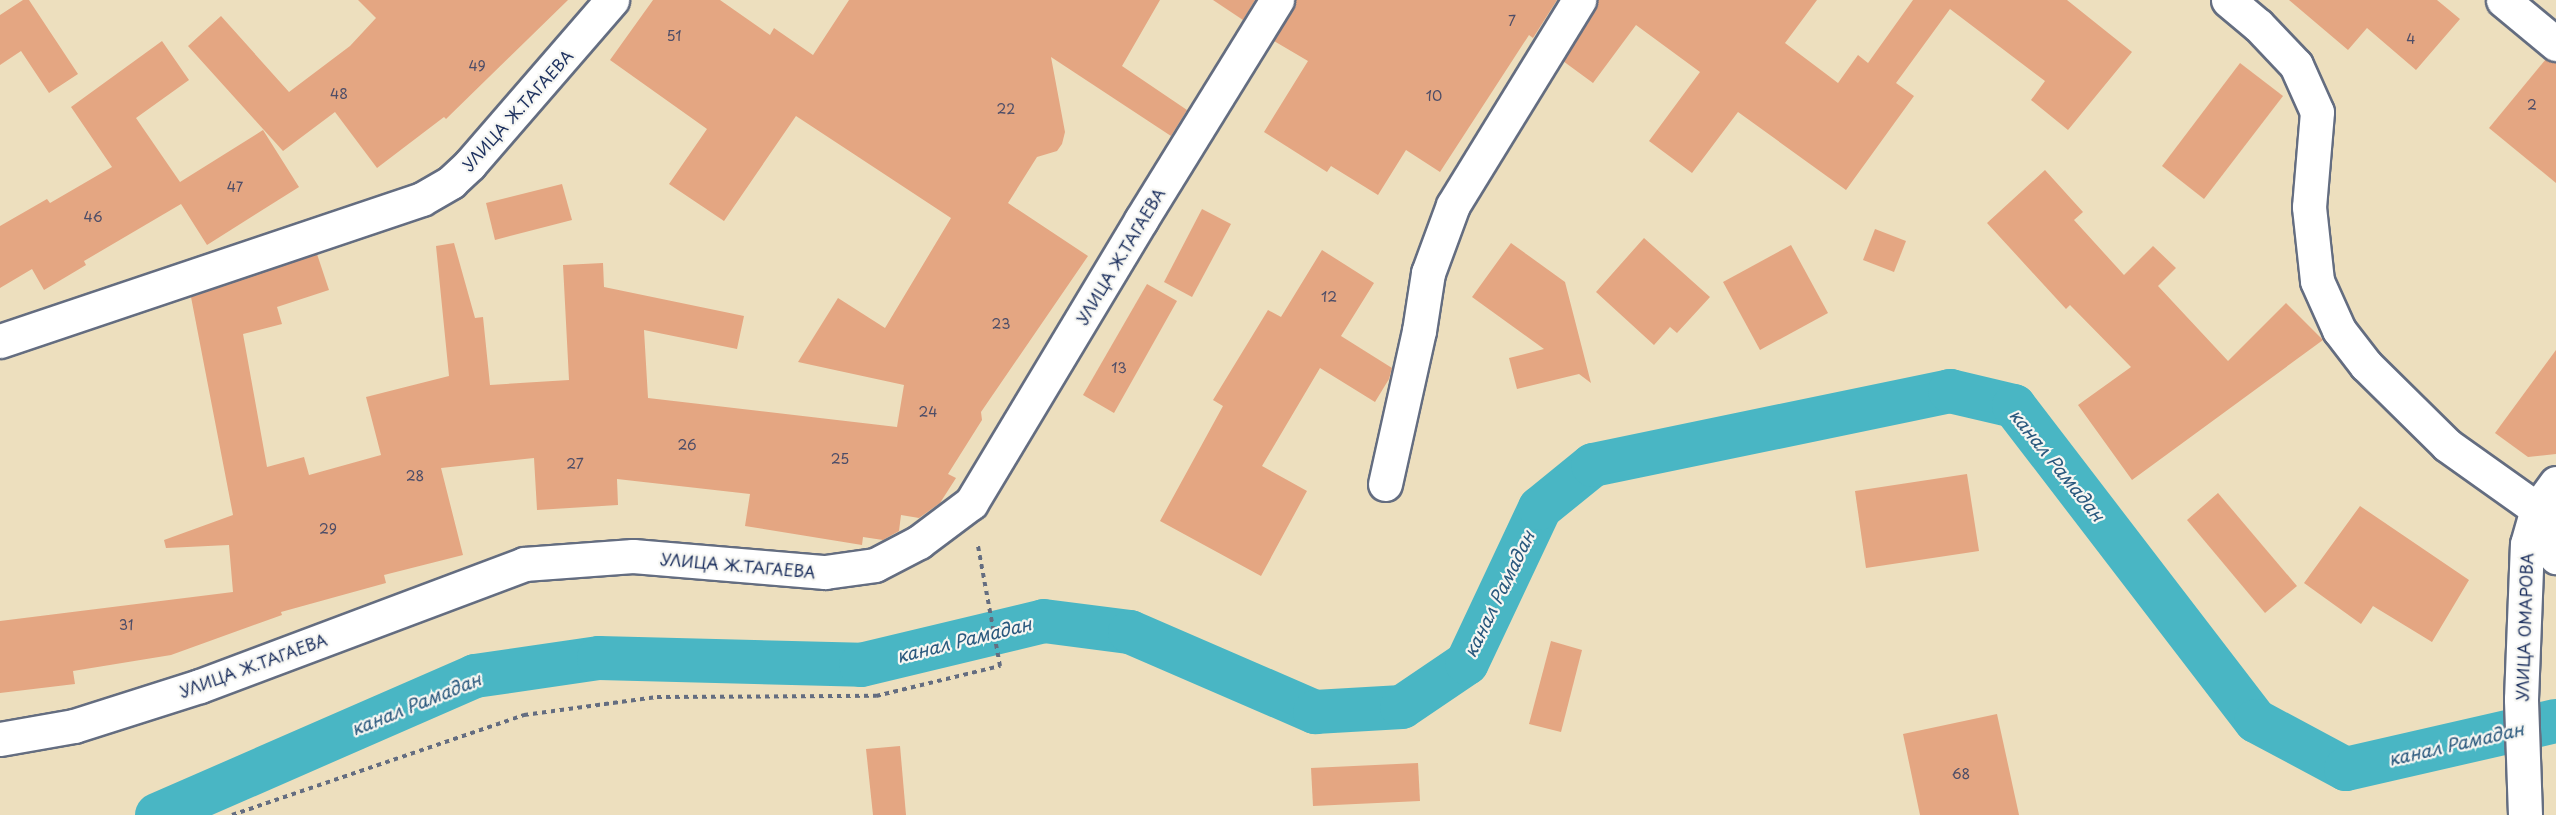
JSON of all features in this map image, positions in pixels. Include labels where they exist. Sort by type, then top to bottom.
[{"type":"street","name":"УЛИЦА Ж.ТАГАЕВА","points":[[0,341],[79,316],[237,259],[432,193],[451,182],[470,164],[612,0]]},
{"type":"street","name":"УЛИЦА Ж.ТАГАЕВА","points":[[0,739],[74,726],[200,686],[524,564],[633,556],[835,571],[875,565],[919,542],[971,503],[1141,219],[1277,0]]},
{"type":"street","points":[[1385,484],[1419,331],[1428,273],[1453,205],[1579,0]]},
{"type":"street","points":[[2228,0],[2258,25],[2296,65],[2317,112],[2308,207],[2317,281],[2338,330],[2366,365],[2447,445],[2546,496],[2556,557]]},
{"type":"street","points":[[2503,0],[2556,44]]},
{"type":"street","name":"УЛИЦА ОМАРОВА","points":[[2525,815],[2521,699],[2527,544],[2546,496]]},
{"type":"path","points":[[232,815],[525,715],[657,697],[876,696],[1000,666],[987,607],[971,503]]},
{"type":"building","points":[[23,0],[29,0],[78,74],[49,93],[21,51],[0,65],[0,15]]},
{"type":"building","points":[[358,0],[568,0],[446,119],[444,117],[377,168],[335,112],[283,151],[188,46],[221,16],[289,92],[350,46],[376,18]]},
{"type":"building","points":[[653,0],[720,0],[770,35],[774,28],[813,55],[849,0],[1160,0],[1122,66],[1187,110],[1171,136],[1051,57],[1065,132],[1062,144],[1057,151],[1037,157],[1008,203],[1088,256],[981,412],[982,420],[948,474],[956,478],[940,503],[919,518],[901,515],[899,531],[883,540],[863,537],[862,545],[745,526],[750,494],[617,479],[618,505],[537,510],[534,458],[441,468],[463,555],[384,575],[386,583],[281,612],[282,615],[171,655],[73,671],[75,684],[0,693],[0,621],[233,592],[229,545],[166,548],[164,540],[233,515],[191,297],[317,254],[329,290],[277,307],[282,324],[243,334],[267,467],[304,457],[309,475],[381,455],[366,397],[449,376],[436,246],[454,243],[475,318],[483,317],[490,385],[569,380],[563,265],[603,263],[604,287],[744,316],[737,349],[644,330],[648,398],[897,427],[904,385],[798,362],[838,298],[885,328],[951,218],[796,116],[724,221],[669,184],[707,129],[610,60]]},
{"type":"building","points":[[1213,0],[1255,0],[1243,20]]},
{"type":"building","points":[[1296,0],[1557,0],[1533,38],[1529,35],[1440,172],[1406,150],[1378,195],[1331,166],[1327,172],[1264,132],[1308,61],[1274,41],[1293,10]]},
{"type":"building","points":[[1598,0],[1817,0],[1785,43],[1838,83],[1858,55],[1868,63],[1913,0],[2067,0],[2132,52],[2068,130],[2031,100],[2045,81],[1950,9],[1896,83],[1914,96],[1846,190],[1738,112],[1692,173],[1649,141],[1700,72],[1636,25],[1593,83],[1563,61],[1595,10]]},
{"type":"building","points":[[2289,0],[2437,0],[2460,19],[2416,70],[2367,28],[2348,50]]},
{"type":"building","points":[[162,41],[189,80],[136,118],[180,182],[263,130],[299,187],[207,245],[181,204],[84,261],[86,265],[44,290],[32,269],[0,288],[0,226],[47,199],[50,203],[112,167],[71,107]]},
{"type":"building","points":[[2546,59],[2556,62],[2556,183],[2489,128]]},
{"type":"building","points":[[2240,63],[2283,96],[2204,199],[2162,166]]},
{"type":"building","points":[[2045,170],[2083,212],[2074,220],[2124,275],[2153,246],[2176,268],[2158,286],[2228,361],[2286,303],[2323,340],[2132,480],[2078,405],[2131,367],[2070,305],[2066,309],[1987,223]]},
{"type":"building","points":[[562,184],[572,220],[495,240],[486,203]]},
{"type":"building","points":[[1202,209],[1231,224],[1192,297],[1164,282]]},
{"type":"building","points":[[1875,229],[1906,241],[1894,272],[1863,260]]},
{"type":"building","points":[[1644,238],[1710,297],[1677,333],[1670,327],[1654,345],[1596,292]]},
{"type":"building","points":[[1511,243],[1565,282],[1591,383],[1579,374],[1517,389],[1509,358],[1544,349],[1472,297]]},
{"type":"building","points":[[1791,245],[1828,313],[1760,350],[1723,282]]},
{"type":"building","points":[[1322,250],[1374,283],[1341,336],[1392,368],[1389,379],[1375,402],[1320,368],[1262,466],[1307,491],[1261,576],[1160,521],[1223,406],[1213,400],[1268,310],[1281,317]]},
{"type":"building","points":[[1147,284],[1177,301],[1114,413],[1083,395]]},
{"type":"building","points":[[2556,350],[2556,454],[2528,457],[2495,433]]},
{"type":"building","points":[[1967,474],[1979,551],[1866,568],[1855,491]]},
{"type":"building","points":[[2218,493],[2297,586],[2265,613],[2187,520]]},
{"type":"building","points":[[2360,506],[2469,580],[2432,642],[2373,606],[2361,624],[2304,583]]},
{"type":"building","points":[[1551,641],[1582,650],[1561,732],[1529,724]]},
{"type":"building","points":[[1997,714],[2019,815],[1920,815],[1903,734]]},
{"type":"building","points":[[900,746],[906,815],[873,815],[866,749]]},
{"type":"building","points":[[1418,763],[1420,801],[1313,806],[1311,768]]},
{"type":"waterway","name":"канал Рамадан","points":[[157,815],[475,676],[599,658],[861,665],[1044,621],[1130,632],[1315,712],[1402,707],[1467,663],[1540,508],[1593,465],[1950,391],[2014,406],[2256,721],[2346,769],[2556,721]]}]
